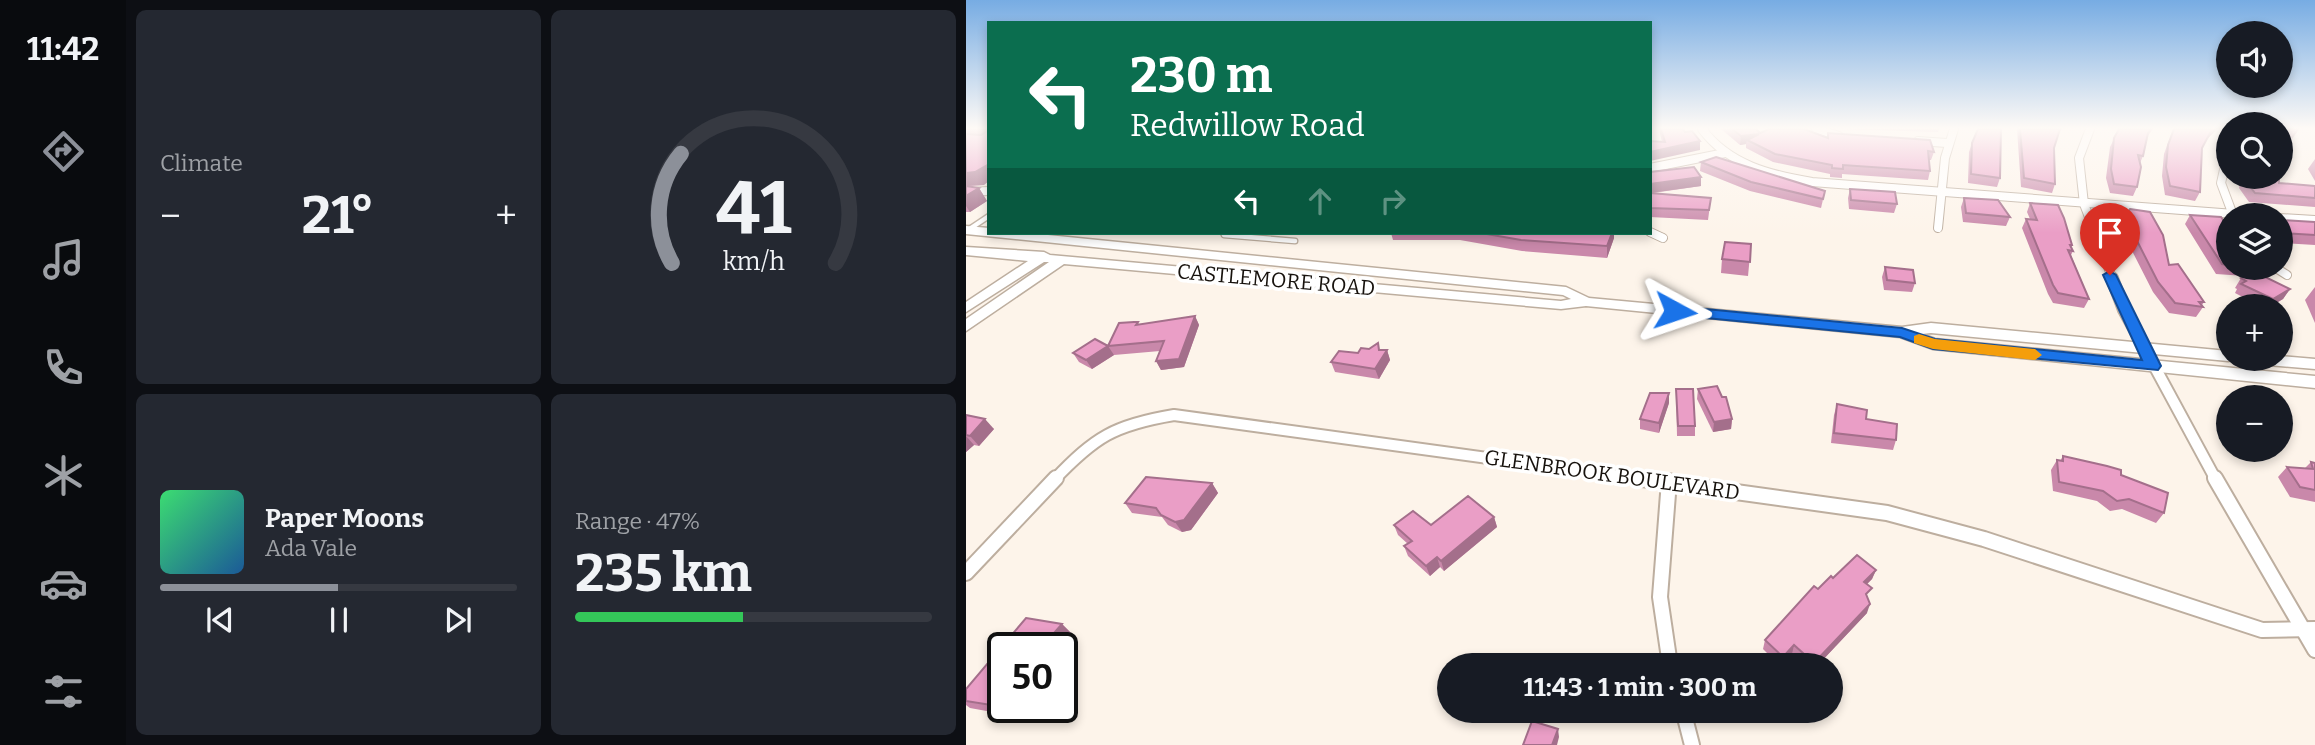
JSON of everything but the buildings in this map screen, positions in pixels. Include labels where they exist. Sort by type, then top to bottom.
[{"type":"main road","name":"CASTLEMORE ROAD","points":[[967,230],[987,232]]},
{"type":"main road","name":"CASTLEMORE ROAD","points":[[1027,235],[1566,292],[1586,302]]},
{"type":"main road","points":[[966,308],[1040,258],[1076,239]]},
{"type":"main road","points":[[966,326],[1061,260],[1076,239]]},
{"type":"main road","name":"CASTLEMORE ROAD","points":[[966,251],[1561,305],[1586,302],[1902,332],[1931,328],[2216,355]]},
{"type":"main road","name":"CASTLEMORE ROAD","points":[[1902,332],[1933,344],[2315,383]]},
{"type":"main road","points":[[2293,362],[2315,364]]},
{"type":"street","points":[[1652,168],[1671,164]]},
{"type":"street","points":[[1747,164],[1800,180],[1941,194],[2216,214]]},
{"type":"street","points":[[1938,228],[1945,164]]},
{"type":"street","points":[[2080,164],[2084,204],[2119,299],[2181,421],[2309,629],[2315,650]]},
{"type":"street","points":[[966,192],[987,191]]},
{"type":"street","points":[[2293,219],[2315,220]]},
{"type":"street","points":[[1652,233],[1663,238]]},
{"type":"street","name":"GLENBROOK BOULEVARD","points":[[966,573],[1076,457],[1102,435],[1138,421],[1174,415],[1887,513],[1983,539],[2262,630],[2309,629]]},
{"type":"street","points":[[1667,653],[1664,643],[1662,539],[1669,481]]},
{"type":"street","points":[[1686,723],[1692,745]]},
{"type":"lane","points":[[967,230],[987,217]]},
{"type":"lane","points":[[1224,235],[1296,241]]},
{"type":"slow traffic","points":[[1919,339],[1933,344],[2035,355]]},
{"type":"route","points":[[1675,311],[1902,332],[1933,344],[2153,366],[2124,310],[2110,275]]}]
